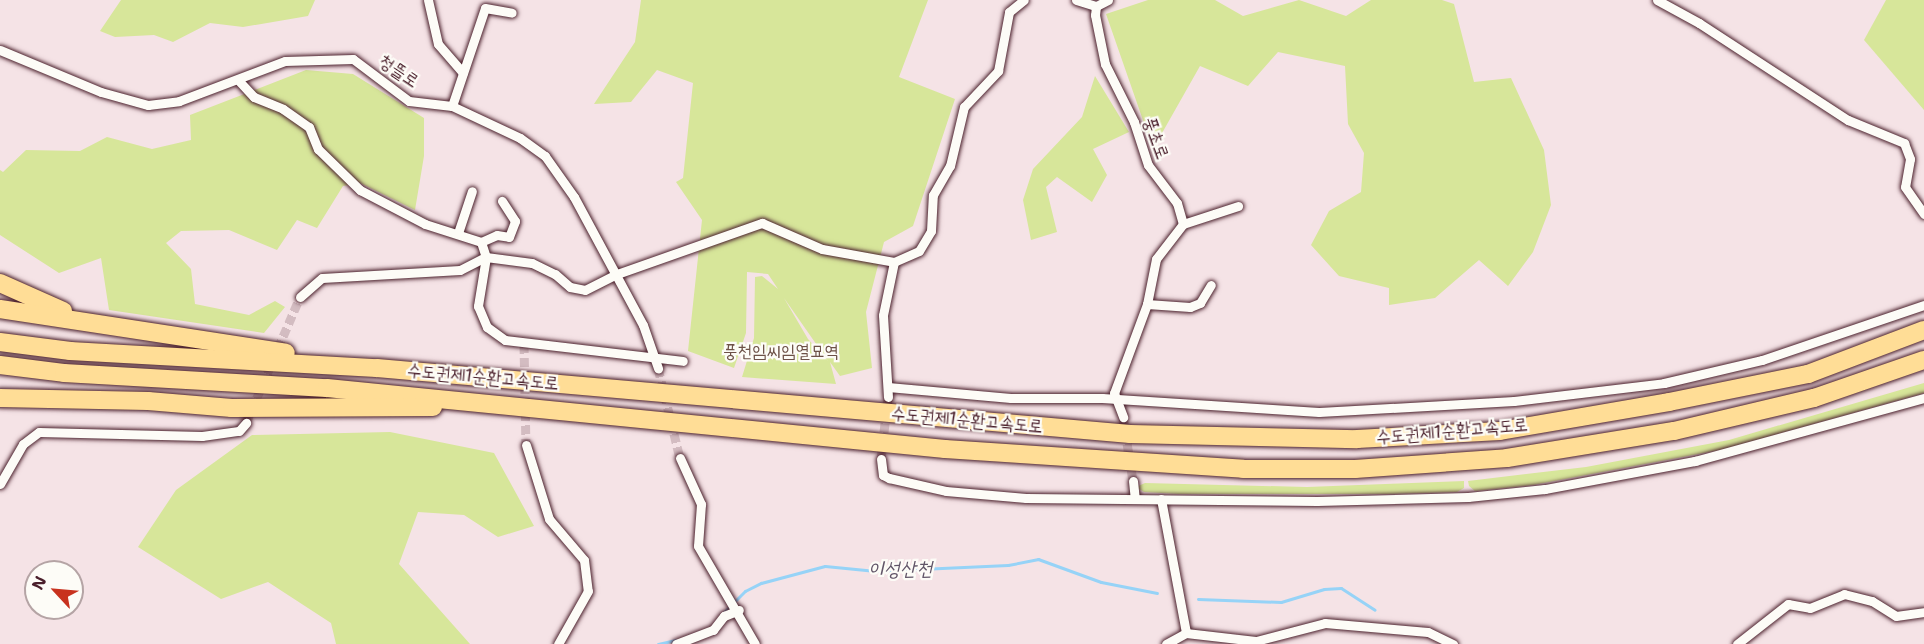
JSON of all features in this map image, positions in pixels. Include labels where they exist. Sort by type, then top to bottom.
[{"type":"highway","points":[[0,284],[90,322]]},
{"type":"highway","points":[[0,309],[377,368]]},
{"type":"highway","name":"수도권제1순환고속도로","points":[[0,342],[70,351],[377,368],[1130,434],[1357,439],[1500,430],[1670,402],[1808,374],[1924,330]]},
{"type":"highway","name":"수도권제1순환고속도로","points":[[0,366],[503,404],[945,449],[1133,464],[1355,469],[1507,458],[1674,431],[1814,398],[1924,360]]},
{"type":"highway","points":[[0,398],[378,410],[503,404]]},
{"type":"street","points":[[428,0],[438,44],[463,73]]},
{"type":"street","points":[[300,297],[321,278],[460,270],[486,257],[532,262],[578,290],[762,223],[822,249],[894,262],[920,250],[931,231],[933,195],[950,166],[964,106],[998,71],[1009,12],[1024,0]]},
{"type":"street","points":[[1076,0],[1096,6],[1108,0]]},
{"type":"street","points":[[1657,0],[1700,22],[1848,120],[1904,143],[1910,159],[1905,187],[1924,214]]},
{"type":"street","name":"풍초로","points":[[1096,6],[1106,64],[1134,122],[1148,165],[1177,203],[1183,224]]},
{"type":"street","points":[[452,106],[485,8],[512,13]]},
{"type":"street","name":"청뜰로","points":[[0,50],[101,92],[148,105],[179,101],[239,81],[285,61],[353,59],[409,101],[452,106],[520,138],[545,156],[574,196],[617,274],[658,368]]},
{"type":"street","points":[[239,81],[254,97],[283,109],[309,127],[318,149],[360,190],[425,224],[481,242],[497,235],[509,237],[515,221],[502,201]]},
{"type":"street","points":[[458,233],[472,191]]},
{"type":"street","points":[[1123,417],[1114,393],[1147,304],[1156,259],[1183,224],[1238,206]]},
{"type":"street","points":[[481,242],[486,257],[478,306],[487,327],[505,340],[683,361]]},
{"type":"street","points":[[888,397],[882,348],[883,315],[894,262]]},
{"type":"street","points":[[1147,304],[1190,307],[1200,303],[1211,285]]},
{"type":"street","points":[[888,387],[1011,398],[1117,400],[1319,412],[1514,401],[1664,383],[1762,360],[1924,305]]},
{"type":"street","points":[[881,459],[883,475],[889,478],[946,490],[1055,500],[1317,501],[1515,493],[1760,447],[1924,398]]},
{"type":"street","points":[[0,484],[23,444],[39,432],[202,436],[240,431],[246,423]]},
{"type":"street","points":[[526,445],[549,519],[567,544],[585,560],[588,591],[558,644]]},
{"type":"street","points":[[680,458],[701,504],[698,546],[739,610],[755,644]]},
{"type":"street","points":[[1133,481],[1135,499]]},
{"type":"street","points":[[1161,499],[1186,633]]},
{"type":"street","points":[[1737,644],[1788,604],[1810,608],[1844,594],[1872,601],[1896,616],[1924,612]]},
{"type":"street","points":[[676,644],[713,630],[724,616],[739,610]]},
{"type":"street","points":[[1166,644],[1186,633],[1243,642],[1325,623],[1428,632],[1454,644]]},
{"type":"green space","points":[[121,0],[315,0],[308,16],[243,27],[210,23],[173,42],[154,35],[115,37],[100,31]]},
{"type":"green space","name":"풍천임씨임열묘역","points":[[641,0],[928,0],[899,77],[955,99],[913,226],[884,242],[866,312],[872,368],[840,376],[830,362],[836,384],[742,377],[754,338],[755,277],[762,276],[778,289],[768,274],[747,272],[746,333],[734,368],[688,351],[702,220],[676,182],[683,178],[693,83],[657,70],[631,102],[594,104],[635,42]],"holes":[[[784,298],[828,361],[808,339]]]},
{"type":"green space","points":[[1148,0],[1215,0],[1243,16],[1299,0],[1346,16],[1371,0],[1442,0],[1454,4],[1474,82],[1511,78],[1544,150],[1551,205],[1533,252],[1508,286],[1479,260],[1435,298],[1389,305],[1389,288],[1339,276],[1311,245],[1329,211],[1361,192],[1364,153],[1348,124],[1345,66],[1278,52],[1248,86],[1200,66],[1153,149],[1106,14]]},
{"type":"green space","points":[[1886,0],[1924,0],[1924,110],[1864,40]]},
{"type":"green space","points":[[306,70],[353,74],[424,118],[424,156],[415,210],[360,183],[343,186],[317,228],[297,220],[277,250],[229,230],[181,231],[166,243],[191,269],[195,304],[249,315],[275,301],[285,307],[264,333],[109,310],[101,258],[59,273],[0,235],[0,170],[3,172],[26,150],[80,151],[107,137],[152,149],[191,140],[190,115]]},
{"type":"green space","points":[[1095,76],[1129,132],[1093,149],[1107,175],[1092,202],[1057,177],[1046,187],[1057,232],[1031,240],[1023,200],[1033,169],[1082,117]]},
{"type":"green space","points":[[1924,383],[1924,393],[1720,450],[1533,485],[1475,491],[1469,486],[1468,481],[1586,467],[1729,440]]},
{"type":"green space","points":[[390,432],[494,453],[534,526],[498,537],[464,515],[418,512],[399,564],[470,644],[336,644],[331,623],[268,582],[221,599],[138,547],[176,490],[252,435]]},
{"type":"green space","points":[[1464,481],[1464,488],[1457,492],[1389,494],[1178,494],[1144,492],[1136,487],[1145,483],[1307,487]]},
{"type":"waterway","name":"이성산천","points":[[724,612],[745,591],[761,583],[825,566],[876,571],[1008,565],[1038,559],[1101,582],[1157,593]]},
{"type":"waterway","name":"이성산천","points":[[1198,599],[1281,602],[1324,589],[1341,588],[1375,610]]},
{"type":"waterway","name":"이성산천","points":[[658,644],[676,640]]},
{"type":"tunnel","points":[[246,423],[300,297]]},
{"type":"tunnel","points":[[524,344],[526,445]]},
{"type":"tunnel","points":[[658,368],[680,458]]},
{"type":"tunnel","points":[[881,459],[888,397]]},
{"type":"tunnel","points":[[1123,417],[1133,481]]}]
